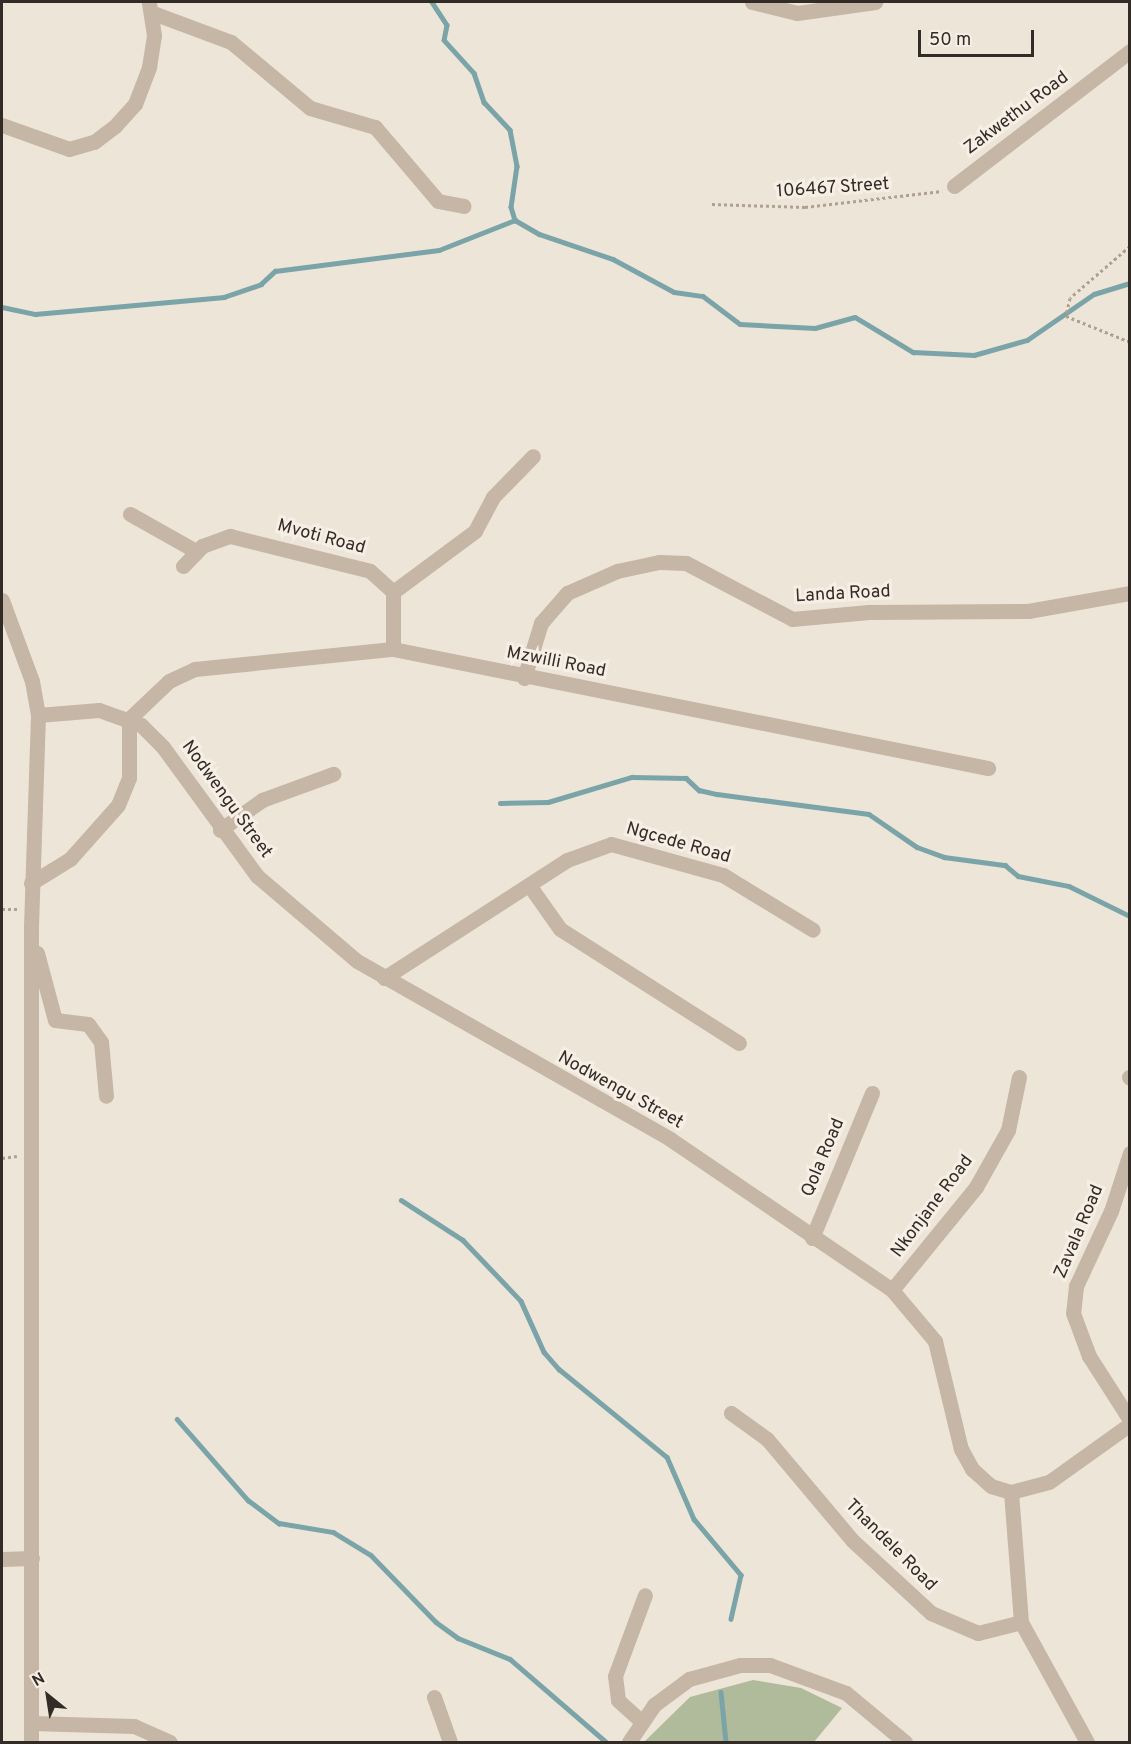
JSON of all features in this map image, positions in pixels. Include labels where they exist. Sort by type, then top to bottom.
[{"type":"street","points":[[752,2],[797,13],[875,2]]},
{"type":"street","points":[[2,125],[59,147],[94,142],[130,112],[140,94],[152,51],[151,7],[231,42],[310,108],[375,128],[438,201],[464,206]]},
{"type":"street","name":"Zakwethu Road","points":[[954,186],[1130,51]]},
{"type":"street","points":[[393,649],[393,592],[475,531],[493,497],[533,456]]},
{"type":"street","points":[[130,514],[196,550]]},
{"type":"street","name":"Mvoti Road","points":[[183,566],[196,550],[230,536],[302,551],[370,571],[393,592]]},
{"type":"street","name":"Landa Road","points":[[524,678],[541,623],[567,593],[617,571],[659,561],[686,563],[792,620],[868,612],[1028,611],[1130,593]]},
{"type":"street","points":[[2,600],[32,681],[38,715],[31,883],[31,1743]]},
{"type":"street","name":"Mzwilli Road","points":[[129,719],[169,681],[195,669],[393,649],[524,678],[758,718],[840,740],[988,768]]},
{"type":"street","name":"Nodwengu Street","points":[[38,715],[99,710],[129,719],[155,736],[220,830],[257,876],[298,914],[384,978],[670,1139],[812,1238],[892,1290],[935,1341],[961,1449],[972,1469],[991,1486],[1011,1492]]},
{"type":"street","points":[[31,883],[70,859],[118,805],[129,778],[129,719]]},
{"type":"street","points":[[220,830],[261,800],[333,774]]},
{"type":"street","name":"Ngcede Road","points":[[384,978],[590,848],[611,844],[723,875],[813,930]]},
{"type":"street","points":[[528,885],[560,930],[739,1043]]},
{"type":"street","points":[[31,930],[55,1020],[88,1024],[101,1042],[106,1096]]},
{"type":"street","name":"Nkonjane Road","points":[[892,1290],[976,1187],[1008,1130],[1019,1077]]},
{"type":"street","name":"Qola Road","points":[[812,1238],[872,1093]]},
{"type":"street","name":"Zavala Road","points":[[1130,1153],[1111,1211],[1076,1286],[1073,1313],[1089,1356],[1130,1422]]},
{"type":"street","name":"Thandele Road","points":[[731,1413],[767,1439],[853,1541],[931,1613],[978,1633],[1021,1622]]},
{"type":"street","points":[[1088,1743],[1021,1622],[1011,1492],[1049,1482],[1130,1422]]},
{"type":"street","points":[[2,1559],[32,1558]]},
{"type":"street","points":[[641,1721],[618,1700],[615,1676],[645,1594]]},
{"type":"street","points":[[629,1743],[641,1721],[689,1678],[740,1665],[770,1665],[846,1693],[905,1743]]},
{"type":"street","points":[[434,1697],[450,1743]]},
{"type":"street","points":[[31,1723],[134,1726],[170,1743]]},
{"type":"path","name":"106467 Street","points":[[712,204],[805,207],[931,195],[954,186]]},
{"type":"path","points":[[1130,246],[1070,298],[1066,316],[1130,342]]},
{"type":"green space","points":[[753,1680],[801,1688],[842,1708],[814,1742],[644,1742],[690,1697]]},
{"type":"waterway","points":[[432,2],[447,25],[444,40],[474,73],[484,102],[510,130],[517,166],[511,207],[515,220],[539,234],[613,259],[674,292],[703,296],[740,324],[815,328],[855,317],[913,352],[974,355],[1027,340],[1094,294],[1130,283]]},
{"type":"waterway","points":[[2,307],[35,314],[224,297],[261,284],[275,271],[439,250],[515,220]]},
{"type":"waterway","points":[[500,803],[548,802],[632,777],[686,778],[699,790],[717,794],[869,814],[917,847],[944,857],[1005,865],[1018,876],[1069,886],[1130,916]]},
{"type":"waterway","points":[[401,1200],[463,1240],[521,1301],[544,1352],[559,1369],[667,1457],[694,1519],[741,1575],[731,1619]]},
{"type":"waterway","points":[[177,1419],[248,1500],[279,1523],[333,1532],[371,1555],[436,1622],[458,1638],[510,1659],[606,1742]]},
{"type":"waterway","points":[[721,1692],[726,1742]]}]
